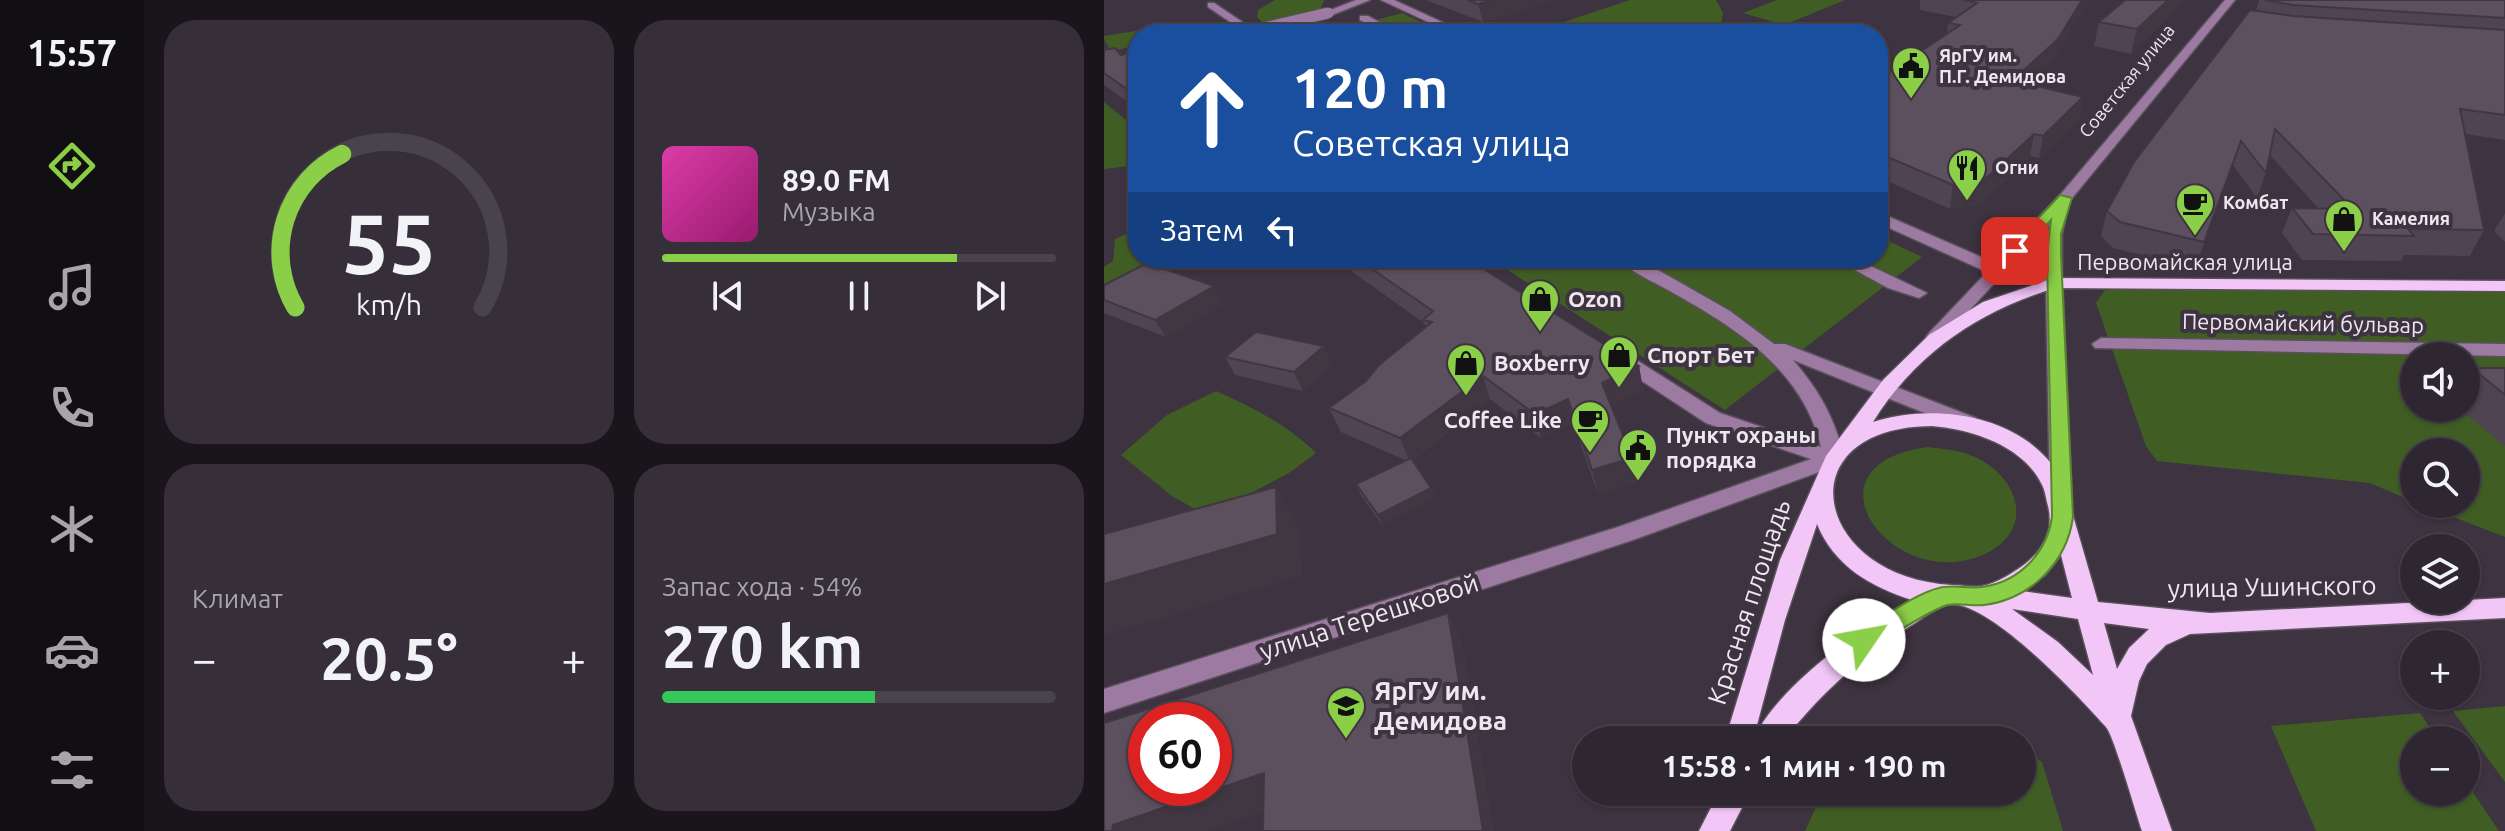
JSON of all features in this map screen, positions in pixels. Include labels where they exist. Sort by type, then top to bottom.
[{"type":"main road","name":"Первомайская улица","points":[[2054,283],[2505,286]]},
{"type":"main road","name":"Красная площадь","points":[[1743,726],[1792,556],[1822,485],[1884,390],[1935,337],[2017,294],[2054,283]]},
{"type":"main road","name":"Красная площадь","points":[[1822,485],[1824,518],[1844,550],[1883,580],[1911,590],[2088,609],[2052,481],[2028,452],[1993,431],[1939,419],[1905,420],[1875,428],[1842,451]]},
{"type":"main road","name":"Красная площадь","points":[[1778,726],[1813,684],[1850,650],[1910,612],[2033,573],[2049,556],[2059,537],[2062,511]]},
{"type":"main road","points":[[1963,596],[2003,615],[2036,637],[2092,690],[2120,726]]},
{"type":"main road","name":"улица Ушинского","points":[[2088,609],[2191,623],[2364,618],[2505,608]]},
{"type":"main road","points":[[2088,609],[2120,726],[2157,831]]},
{"type":"main road","points":[[2120,726],[2121,692],[2128,669],[2146,645],[2165,630],[2191,623]]},
{"type":"main road","points":[[1715,828],[1721,806]]},
{"type":"main road","points":[[1715,828],[1727,806]]},
{"type":"street","points":[[1281,24],[1365,0]]},
{"type":"street","points":[[1386,0],[1440,24]]},
{"type":"street","name":"Советская улица","points":[[1935,337],[2065,198],[2220,19],[2230,0]]},
{"type":"street","points":[[1211,5],[1240,24]]},
{"type":"street","points":[[1364,18],[1376,24]]},
{"type":"street","name":"Советская улица","points":[[2054,283],[2054,234],[2065,198]]},
{"type":"street","name":"Первомайская улица","points":[[1888,221],[1997,270],[2029,280],[2054,283]]},
{"type":"street","points":[[1642,268],[1780,355],[1805,384],[1842,451]]},
{"type":"street","points":[[1861,268],[1919,293]]},
{"type":"street","name":"Красная площадь","points":[[2054,283],[2062,511]]},
{"type":"street","name":"Красная площадь","points":[[1757,338],[1973,425]]},
{"type":"street","name":"Первомайский бульвар","points":[[2101,344],[2505,350]]},
{"type":"street","points":[[1608,350],[1713,418],[1842,451]]},
{"type":"street","name":"Красная площадь","points":[[1634,530],[1842,451]]},
{"type":"street","name":"улица Терешковой","points":[[1104,701],[1634,530]]},
{"type":"green space","points":[[1275,0],[1324,0],[1320,10],[1262,22],[1257,17],[1258,10]]},
{"type":"green space","points":[[1630,0],[1716,0],[1723,13],[1721,24],[1558,24]]},
{"type":"green space","points":[[1777,0],[1845,0],[1786,24],[1743,13]]},
{"type":"green space","points":[[1402,13],[1425,24],[1362,24]]},
{"type":"green space","points":[[1128,32],[1128,47],[1104,53],[1104,36]]},
{"type":"green space","points":[[1104,102],[1128,122],[1128,166],[1104,169]]},
{"type":"green space","points":[[1128,233],[1128,268],[1145,268],[1104,300],[1104,267],[1113,261],[1115,239]]},
{"type":"green space","points":[[1888,241],[1922,257],[1725,410],[1505,268],[1888,268]]},
{"type":"green space","points":[[2107,287],[2505,291],[2505,537],[2456,518],[2480,518],[2480,438],[2400,438],[2400,496],[2370,483],[2157,461],[2146,446],[2096,303]]},
{"type":"green space","points":[[1216,391],[1269,418],[1316,453],[1289,473],[1207,516],[1172,496],[1121,455],[1167,415]]},
{"type":"green space","points":[[1928,447],[1975,457],[2002,477],[2016,504],[2016,518],[2011,532],[2001,544],[1985,554],[1950,562],[1918,557],[1891,543],[1872,523],[1864,499],[1868,477],[1889,458]]},
{"type":"green space","points":[[2505,706],[2505,782],[2480,748],[2480,726],[2464,726],[2453,711]]},
{"type":"green space","points":[[2420,713],[2429,726],[2400,726],[2400,806],[2480,806],[2480,803],[2499,831],[2316,831],[2271,726]]},
{"type":"green space","points":[[2036,758],[2042,762],[2063,831],[1805,831],[1817,806],[2036,806]]},
{"type":"building","points":[[1468,0],[1492,0],[1478,4]]},
{"type":"building","points":[[1964,0],[2082,0],[2058,39],[2012,81],[2030,85],[2029,88],[2032,85],[2083,97],[2043,136],[2034,134],[1983,181],[1953,185],[1888,157],[1888,73],[1960,25],[1948,23],[1977,3]]},
{"type":"building","points":[[2125,0],[2168,0],[2137,29],[2099,22]]},
{"type":"building","points":[[2265,0],[2505,0],[2505,18],[2293,5]]},
{"type":"building","points":[[2250,10],[2293,16],[2505,30],[2505,115],[2460,109],[2484,230],[2408,229],[2414,236],[2313,234],[2292,208],[2353,209],[2275,129],[2266,173],[2241,141],[2204,242],[2120,222],[2107,211],[2134,162]]},
{"type":"building","points":[[1115,48],[1121,55],[1128,53],[1128,90],[1104,73],[1104,50]]},
{"type":"building","points":[[1137,268],[1162,268],[1214,286],[1155,320],[1104,300],[1104,285]]},
{"type":"building","points":[[1371,268],[1482,268],[1639,366],[1602,383],[1632,458],[1592,470],[1568,399],[1535,414],[1483,376],[1400,438],[1329,408],[1366,381],[1379,365],[1432,322],[1423,320],[1433,311]]},
{"type":"building","points":[[1256,332],[1324,346],[1294,372],[1225,357]]},
{"type":"building","points":[[2480,368],[2505,368],[2505,395],[2480,375]]},
{"type":"building","points":[[1411,458],[1431,488],[1378,515],[1356,484]]},
{"type":"building","points":[[1276,487],[1277,534],[1104,584],[1104,534]]},
{"type":"building","name":"ЯрГУ им. Демидова","points":[[1448,613],[1483,831],[1263,831],[1264,773],[1232,784],[1232,702],[1170,702]]},
{"type":"building","name":"ЯрГУ им. Демидова","points":[[1128,715],[1128,806],[1168,806],[1113,825],[1112,831],[1104,831],[1104,723]]},
{"type":"place","name":"ЯрГУ им. П.Г. Демидова","points":[[1911,100]]},
{"type":"place","name":"Огни","points":[[1967,202]]},
{"type":"place","name":"Комбат","points":[[2195,237]]},
{"type":"place","name":"Камелия","points":[[2344,253]]},
{"type":"place","name":"Ozon","points":[[1540,333]]},
{"type":"place","name":"Спорт Бет","points":[[1619,389]]},
{"type":"place","name":"Boxberry","points":[[1466,397]]},
{"type":"place","name":"Coffee Like","points":[[1590,454]]},
{"type":"place","name":"Пункт охраны порядка","points":[[1638,482]]},
{"type":"place","name":"ЯрГУ им. Демидова","points":[[1346,740]]},
{"type":"route","points":[[1864,640],[1941,596],[1985,596],[2011,586],[2033,573],[2049,556],[2059,537],[2062,517],[2054,234],[2065,198],[2015,251]]}]
